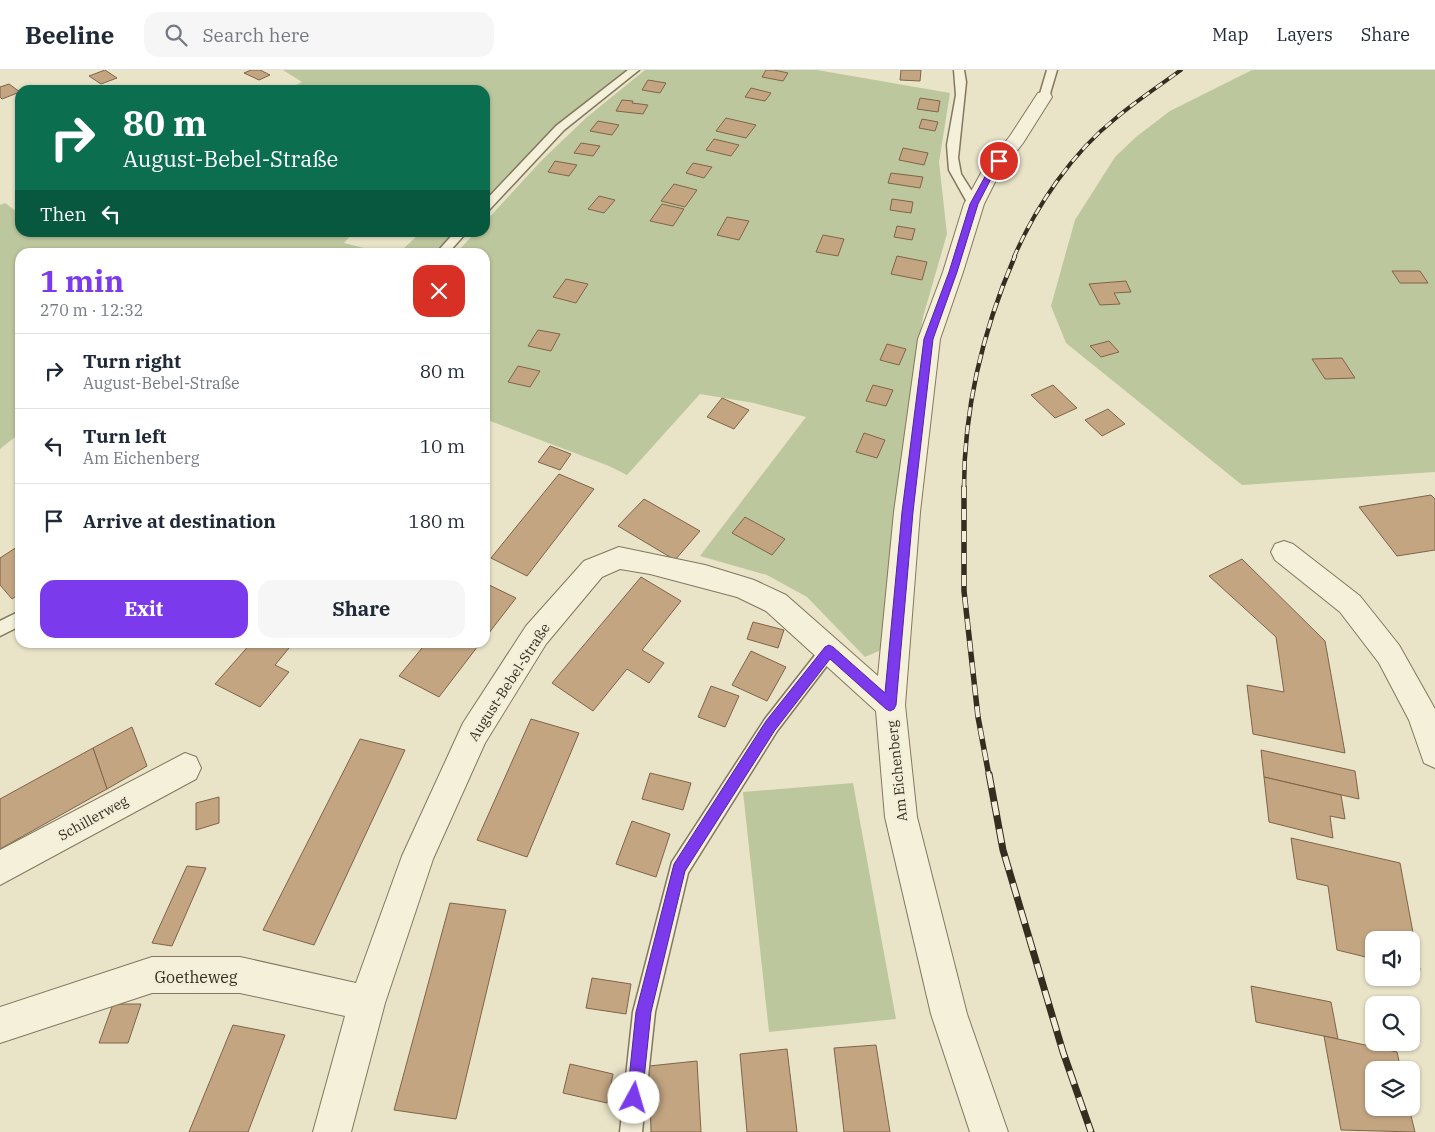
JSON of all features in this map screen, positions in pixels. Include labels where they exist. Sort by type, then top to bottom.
[{"type":"street","name":"Am Eichenberg","points":[[989,1132],[949,1014],[901,817],[890,705],[907,512],[929,339],[953,272],[974,204],[990,173],[1017,139],[1044,97]]},
{"type":"street","points":[[1284,552],[1350,604],[1389,654],[1423,716],[1435,753]]},
{"type":"street","name":"August-Bebel-Straße","points":[[332,1132],[367,1003],[418,856],[474,733],[536,635],[593,569],[619,558],[705,576],[744,588],[776,603],[890,705]]},
{"type":"street","name":"Schillerweg","points":[[0,868],[185,768]]},
{"type":"street","name":"Goetheweg","points":[[0,1026],[152,975],[240,975],[367,1003]]},
{"type":"lane","points":[[490,203],[560,128],[634,70]]},
{"type":"lane","points":[[959,70],[960,106],[953,138],[954,171],[974,204]]},
{"type":"lane","name":"Am Eichenberg","points":[[1044,97],[1052,70]]},
{"type":"lane","points":[[447,248],[457,237]]},
{"type":"lane","points":[[0,629],[15,621]]},
{"type":"lane","points":[[631,1132],[644,1012],[679,869],[771,726],[829,650]]},
{"type":"green space","points":[[283,70],[627,70],[560,128],[490,199],[490,85],[296,85],[302,82]]},
{"type":"green space","points":[[645,70],[817,70],[950,93],[939,162],[947,234],[923,317],[907,412],[881,650],[865,657],[807,597],[767,575],[700,556],[806,417],[754,403],[700,394],[627,475],[609,466],[490,421],[490,248],[461,248],[471,237],[490,237],[490,217],[542,160],[587,117]]},
{"type":"green space","points":[[1252,70],[1435,70],[1435,472],[1242,485],[1066,343],[1051,306],[1075,220],[1115,157],[1136,137],[1170,111]]},
{"type":"green space","points":[[5,203],[15,210],[15,237],[349,237],[344,243],[364,248],[15,248],[15,437],[0,449],[0,205]]},
{"type":"green space","points":[[416,237],[453,237],[441,248],[404,248]]},
{"type":"green space","points":[[853,783],[896,1019],[769,1032],[743,792]]},
{"type":"building","points":[[105,70],[117,78],[101,84],[89,76]]},
{"type":"building","points":[[251,70],[260,70],[270,75],[259,80],[244,73]]},
{"type":"building","points":[[766,70],[788,73],[783,81],[762,77]]},
{"type":"building","points":[[901,70],[921,70],[920,81],[900,80]]},
{"type":"building","points":[[648,80],[666,83],[660,93],[642,90]]},
{"type":"building","points":[[9,84],[15,88],[15,94],[2,99],[0,97],[0,87]]},
{"type":"building","points":[[751,88],[771,93],[765,101],[745,97]]},
{"type":"building","points":[[920,98],[940,101],[938,112],[917,109]]},
{"type":"building","points":[[622,100],[648,105],[643,114],[616,111]]},
{"type":"building","points":[[726,118],[756,125],[746,138],[716,131]]},
{"type":"building","points":[[922,119],[938,122],[935,131],[919,128]]},
{"type":"building","points":[[598,121],[619,125],[612,135],[590,131]]},
{"type":"building","points":[[714,139],[739,145],[731,156],[706,150]]},
{"type":"building","points":[[581,143],[600,146],[593,156],[574,153]]},
{"type":"building","points":[[903,148],[928,153],[924,165],[899,160]]},
{"type":"building","points":[[555,161],[577,165],[569,176],[548,172]]},
{"type":"building","points":[[693,163],[712,167],[704,178],[686,173]]},
{"type":"building","points":[[891,173],[923,177],[920,188],[888,183]]},
{"type":"building","points":[[674,184],[697,190],[685,207],[661,201]]},
{"type":"building","points":[[599,196],[615,200],[604,213],[588,209]]},
{"type":"building","points":[[892,199],[913,202],[911,213],[890,210]]},
{"type":"building","points":[[662,204],[684,209],[673,226],[650,221]]},
{"type":"building","points":[[727,217],[749,221],[739,240],[717,235]]},
{"type":"building","points":[[897,226],[915,229],[912,240],[894,237]]},
{"type":"building","points":[[823,235],[844,239],[838,256],[816,252]]},
{"type":"building","points":[[897,256],[927,262],[922,280],[891,274]]},
{"type":"building","points":[[1392,271],[1420,271],[1428,283],[1400,283]]},
{"type":"building","points":[[566,279],[588,284],[576,303],[553,297]]},
{"type":"building","points":[[1126,281],[1131,292],[1114,293],[1120,304],[1100,305],[1089,284]]},
{"type":"building","points":[[538,330],[560,334],[551,351],[528,346]]},
{"type":"building","points":[[1109,341],[1119,352],[1101,357],[1090,346]]},
{"type":"building","points":[[887,344],[906,349],[899,365],[880,360]]},
{"type":"building","points":[[1342,358],[1355,378],[1325,379],[1312,359]]},
{"type":"building","points":[[518,366],[540,371],[530,387],[508,382]]},
{"type":"building","points":[[873,385],[893,390],[886,406],[866,401]]},
{"type":"building","points":[[1053,385],[1077,408],[1055,418],[1031,395]]},
{"type":"building","points":[[722,398],[749,410],[734,429],[707,417]]},
{"type":"building","points":[[1108,409],[1125,424],[1102,436],[1085,420]]},
{"type":"building","points":[[864,433],[885,440],[877,458],[856,452]]},
{"type":"building","points":[[550,446],[571,454],[560,470],[538,462]]},
{"type":"building","points":[[559,474],[594,489],[527,576],[491,558]]},
{"type":"building","points":[[1431,495],[1435,499],[1435,550],[1397,556],[1359,507]]},
{"type":"building","points":[[644,499],[700,531],[675,560],[618,526]]},
{"type":"building","points":[[745,517],[785,539],[772,555],[732,533]]},
{"type":"building","points":[[15,548],[15,597],[12,599],[0,585],[0,558]]},
{"type":"building","points":[[1242,559],[1325,641],[1345,753],[1253,734],[1247,685],[1284,692],[1276,637],[1209,576]]},
{"type":"building","points":[[641,577],[681,601],[642,650],[664,663],[649,683],[627,669],[593,711],[552,683]]},
{"type":"building","points":[[490,585],[516,598],[490,632]]},
{"type":"building","points":[[753,622],[784,630],[778,648],[747,639]]},
{"type":"building","points":[[247,648],[289,648],[275,665],[289,672],[260,707],[215,684]]},
{"type":"building","points":[[422,648],[476,648],[439,697],[399,676]]},
{"type":"building","points":[[751,651],[786,667],[767,701],[732,685]]},
{"type":"building","points":[[711,686],[739,696],[725,727],[698,717]]},
{"type":"building","points":[[531,719],[579,733],[527,857],[477,840]]},
{"type":"building","points":[[132,727],[147,766],[107,789],[93,748]]},
{"type":"building","points":[[360,739],[405,750],[314,945],[263,930]]},
{"type":"building","points":[[93,748],[107,789],[0,849],[0,799]]},
{"type":"building","points":[[1261,750],[1355,771],[1359,799],[1264,777]]},
{"type":"building","points":[[650,773],[691,783],[683,810],[642,799]]},
{"type":"building","points":[[1264,777],[1341,795],[1345,819],[1330,816],[1333,838],[1269,822]]},
{"type":"building","points":[[219,797],[219,823],[196,830],[196,803]]},
{"type":"building","points":[[632,821],[670,834],[656,877],[616,864]]},
{"type":"building","points":[[1291,838],[1400,863],[1413,931],[1365,931],[1365,957],[1337,950],[1328,886],[1297,879]]},
{"type":"building","points":[[187,866],[206,868],[172,946],[152,943]]},
{"type":"building","points":[[450,903],[506,910],[456,1119],[394,1110]]},
{"type":"building","points":[[592,978],[631,984],[626,1014],[586,1008]]},
{"type":"building","points":[[1251,986],[1331,1002],[1338,1039],[1256,1022]]},
{"type":"building","points":[[113,1004],[141,1004],[128,1043],[99,1043]]},
{"type":"building","points":[[233,1025],[285,1035],[248,1132],[189,1132]]},
{"type":"building","points":[[1324,1036],[1365,1045],[1365,1051],[1397,1052],[1399,1061],[1365,1061],[1365,1116],[1411,1116],[1415,1132],[1341,1130]]},
{"type":"building","points":[[876,1045],[890,1132],[844,1132],[834,1048]]},
{"type":"building","points":[[787,1049],[797,1132],[747,1132],[740,1054]]},
{"type":"building","points":[[697,1061],[701,1132],[651,1132],[649,1066]]},
{"type":"building","points":[[570,1064],[613,1074],[607,1103],[563,1093]]},
{"type":"railway","points":[[1014,257],[1044,200],[1085,147],[1124,112],[1181,70]]},
{"type":"railway","points":[[964,488],[967,428],[978,370],[994,312],[1015,256]]},
{"type":"railway","points":[[964,488],[964,591],[978,717],[989,776]]},
{"type":"railway","points":[[989,774],[1003,850],[1063,1052],[1091,1132]]},
{"type":"route","points":[[634,1098],[644,1012],[679,869],[771,726],[829,650],[890,705],[907,512],[929,339],[953,272],[974,204],[990,173],[999,161]]}]
